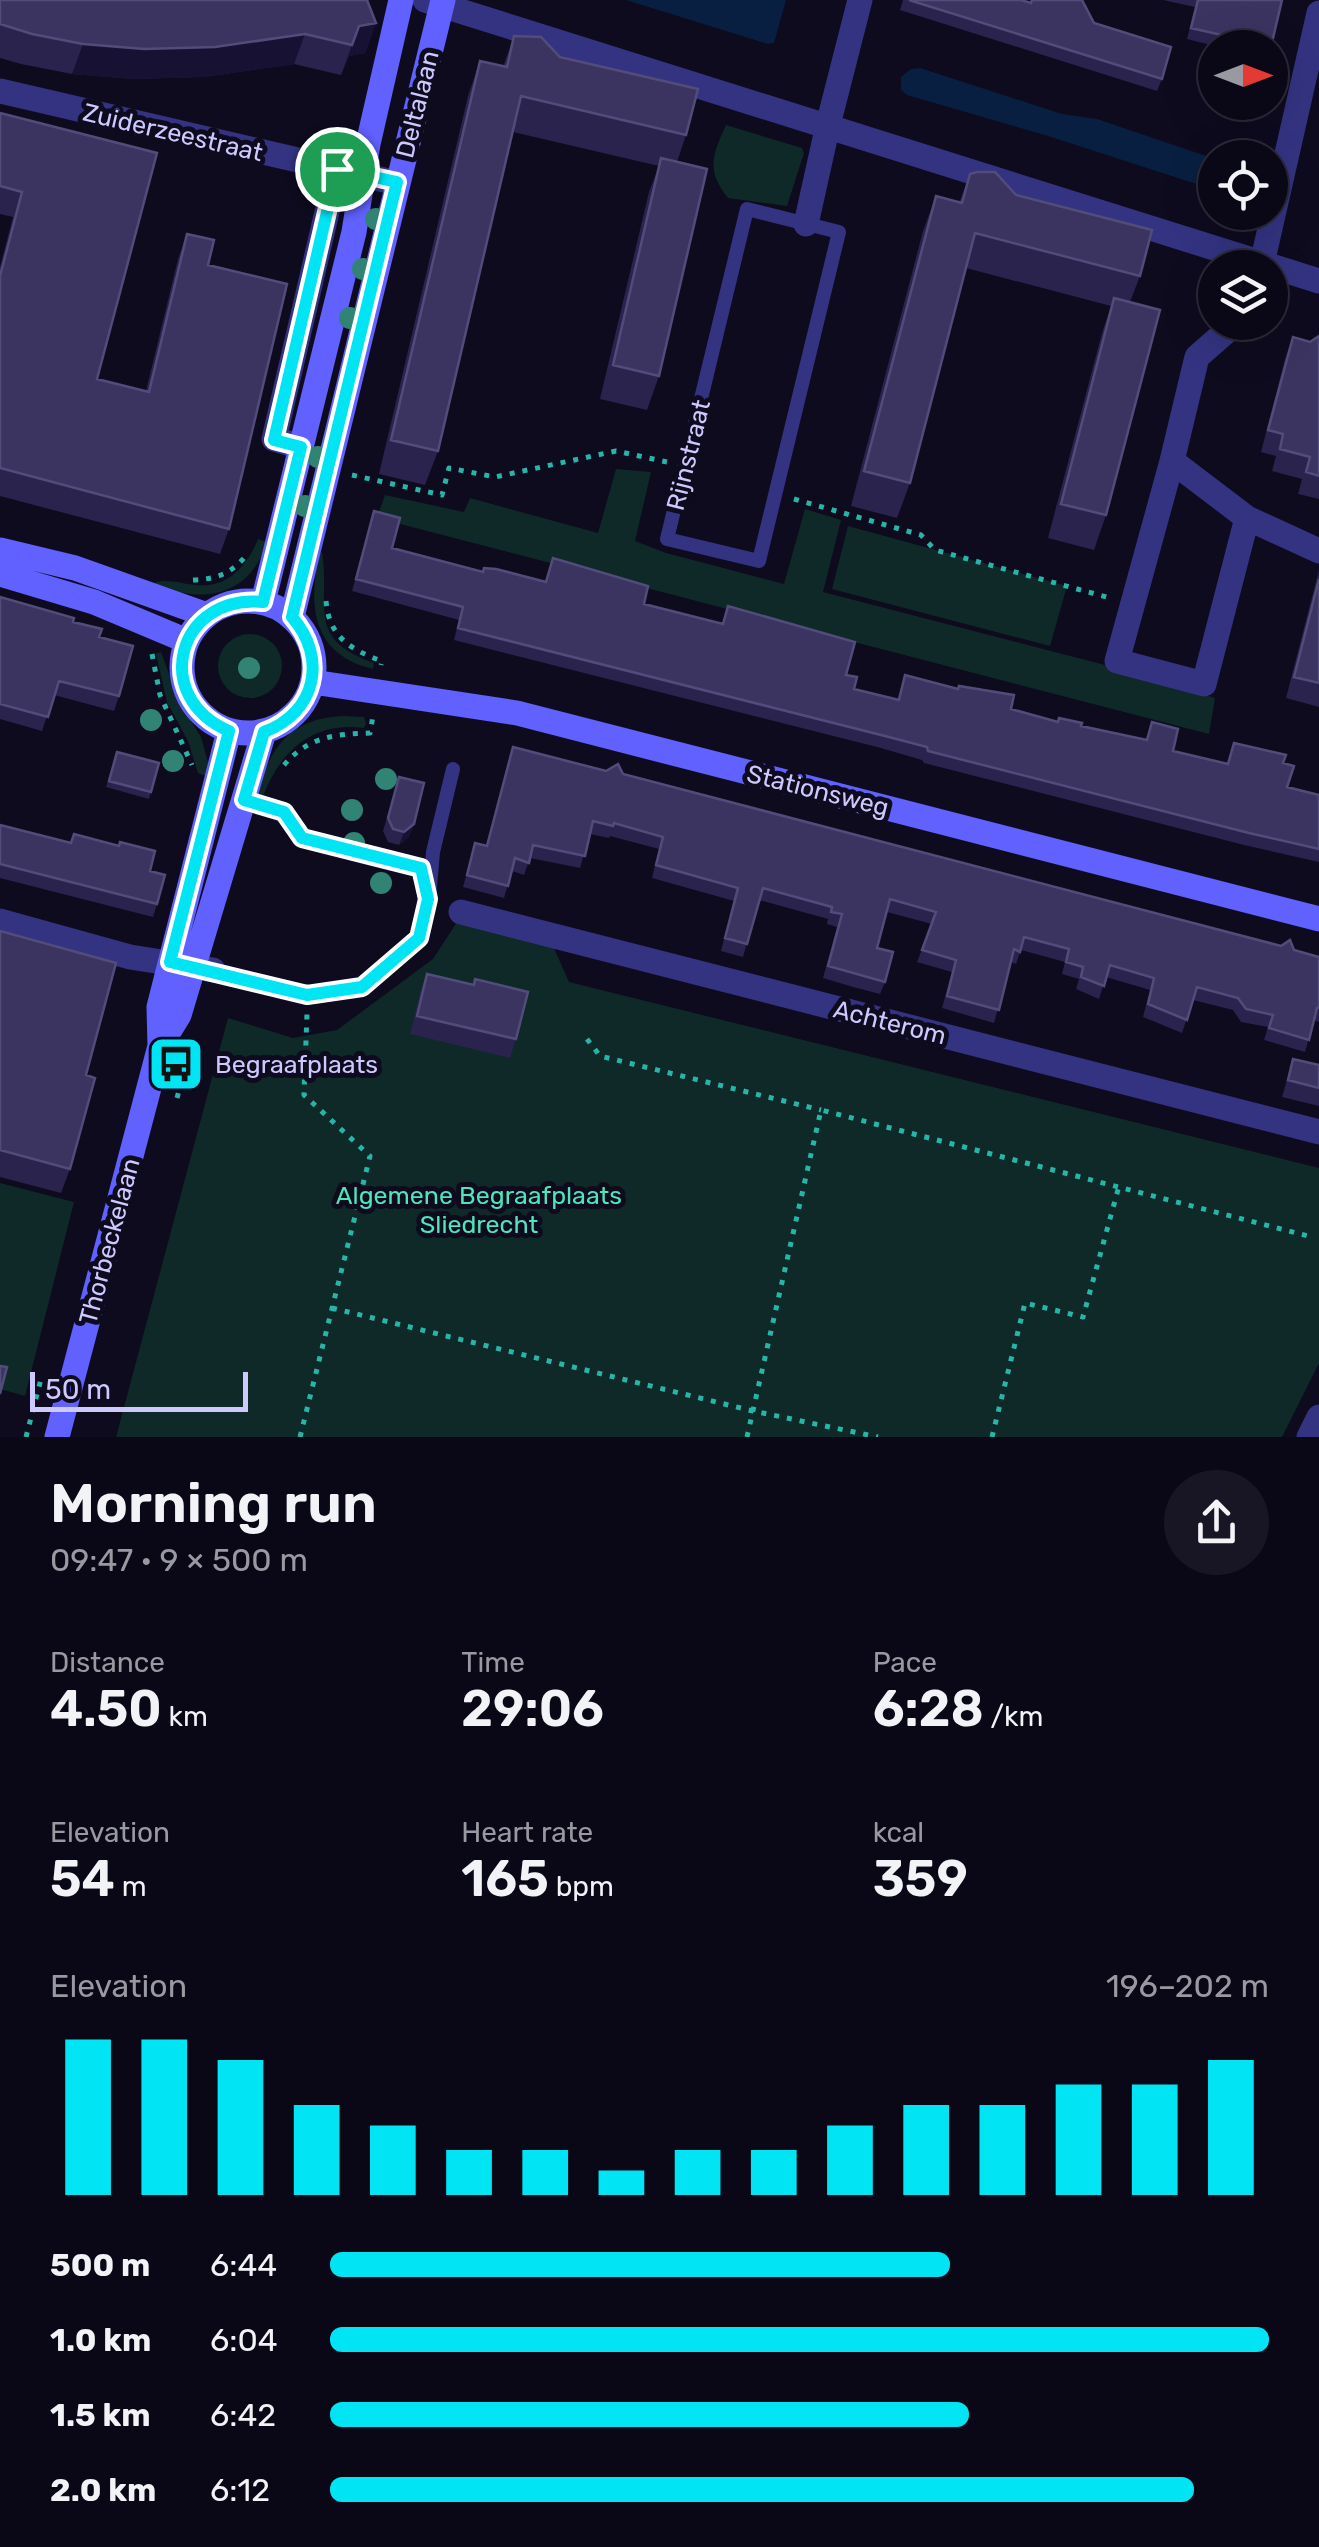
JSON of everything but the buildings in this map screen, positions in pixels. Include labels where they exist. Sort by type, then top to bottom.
[{"type":"street","name":"Deltalaan","points":[[263,602],[354,232],[401,0]]},
{"type":"street","points":[[806,224],[860,0]]},
{"type":"street","name":"Deltalaan","points":[[292,617],[437,2]]},
{"type":"street","points":[[437,2],[1213,250]]},
{"type":"street","points":[[1266,250],[1319,13]]},
{"type":"street","name":"Zuiderzeestraat","points":[[0,90],[397,182]]},
{"type":"street","points":[[301,447],[274,440],[337,169]]},
{"type":"street","points":[[1288,273],[1319,281]]},
{"type":"street","points":[[1216,340],[1197,357],[1117,660],[1204,684],[1247,518]]},
{"type":"street","points":[[1172,461],[1247,518],[1319,551]]},
{"type":"street","points":[[0,550],[75,568],[207,615]]},
{"type":"street","points":[[0,574],[94,602],[188,640]]},
{"type":"street","points":[[233,602],[263,602],[292,617],[308,640],[313,682],[300,709],[278,727],[264,732],[229,731],[214,724],[191,702],[182,672],[188,640],[207,615],[233,602]]},
{"type":"street","name":"Stationsweg","points":[[313,682],[517,713],[1319,919]]},
{"type":"street","name":"Thorbeckelaan","points":[[192,966],[229,731]]},
{"type":"street","name":"Thorbeckelaan","points":[[57,1437],[160,1046],[159,1007],[192,966],[256,808],[264,732]]},
{"type":"street","name":"Achterom","points":[[461,912],[1319,1132]]},
{"type":"street","points":[[0,921],[130,956],[192,966]]},
{"type":"street","points":[[1309,1437],[1319,1417]]},
{"type":"lane","name":"Rijnstraat","points":[[747,210],[806,224],[839,232],[759,561],[667,539],[747,210]]},
{"type":"lane","points":[[192,966],[307,995],[362,987],[419,938],[433,852],[453,769]]},
{"type":"path","points":[[328,469],[442,495],[449,468],[494,478],[616,451],[685,466]]},
{"type":"path","points":[[776,494],[921,536],[935,550],[1132,604]]},
{"type":"path","points":[[280,770],[312,740],[333,734],[370,732],[382,662],[351,650],[338,636],[327,617],[325,595]]},
{"type":"path","points":[[256,808],[284,812],[302,838],[421,868],[428,899]]},
{"type":"path","points":[[300,1437],[370,1156],[304,1094],[307,995]]},
{"type":"path","points":[[587,1039],[600,1056],[1312,1238]]},
{"type":"path","points":[[748,1437],[821,1110]]},
{"type":"path","points":[[992,1437],[1025,1302],[1083,1316],[1119,1186]]},
{"type":"path","points":[[332,1308],[754,1411],[878,1437]]},
{"type":"green space","points":[[726,125],[802,148],[804,153],[787,206],[728,198],[714,171],[717,146]]},
{"type":"green space","points":[[616,469],[651,472],[635,541],[784,584],[805,509],[841,520],[823,592],[1140,674],[1215,698],[1209,734],[377,518],[385,495],[464,512],[470,498],[598,533]]},
{"type":"green space","points":[[848,526],[1067,586],[1050,646],[832,589]]},
{"type":"green space","points":[[258,539],[267,542],[259,560],[237,585],[223,591],[190,594],[154,583],[218,583],[242,566]]},
{"type":"green space","points":[[322,552],[329,631],[352,653],[374,663],[373,669],[337,652],[319,626],[314,592]]},
{"type":"green space","points":[[250,634],[273,643],[282,666],[273,689],[250,698],[227,689],[218,666],[227,643]]},
{"type":"green space","points":[[161,652],[180,704],[201,737],[211,773],[208,777],[198,773],[188,741],[167,702],[156,654]]},
{"type":"green space","points":[[344,716],[364,717],[366,724],[364,728],[330,729],[302,742],[280,764],[264,794],[257,797],[268,764],[284,739],[309,723]]},
{"type":"green space","name":"Algemene Begraafplaats Sliedrecht","points":[[457,922],[553,946],[569,982],[1319,1168],[1319,1363],[1282,1437],[116,1437],[228,1018],[293,1038],[337,1030],[433,959]]},
{"type":"green space","points":[[0,1183],[74,1202],[25,1396],[0,1389]]},
{"type":"water","points":[[626,0],[786,0],[774,43],[768,44]]},
{"type":"water","points":[[920,68],[1062,114],[1097,119],[1198,153],[1198,185],[907,95],[901,90],[901,77]]},
{"type":"place","name":"Begraafplaats","points":[[176,1064]]},
{"type":"route","points":[[337,169],[397,182],[292,617],[313,654],[313,682],[300,709],[278,727],[264,732],[244,800],[284,812],[302,838],[421,868],[428,899],[419,938],[362,987],[307,995],[170,962],[229,731],[214,724],[191,702],[182,672],[183,656],[192,631],[207,615],[233,602],[263,602],[301,447],[274,440],[337,169]]}]
